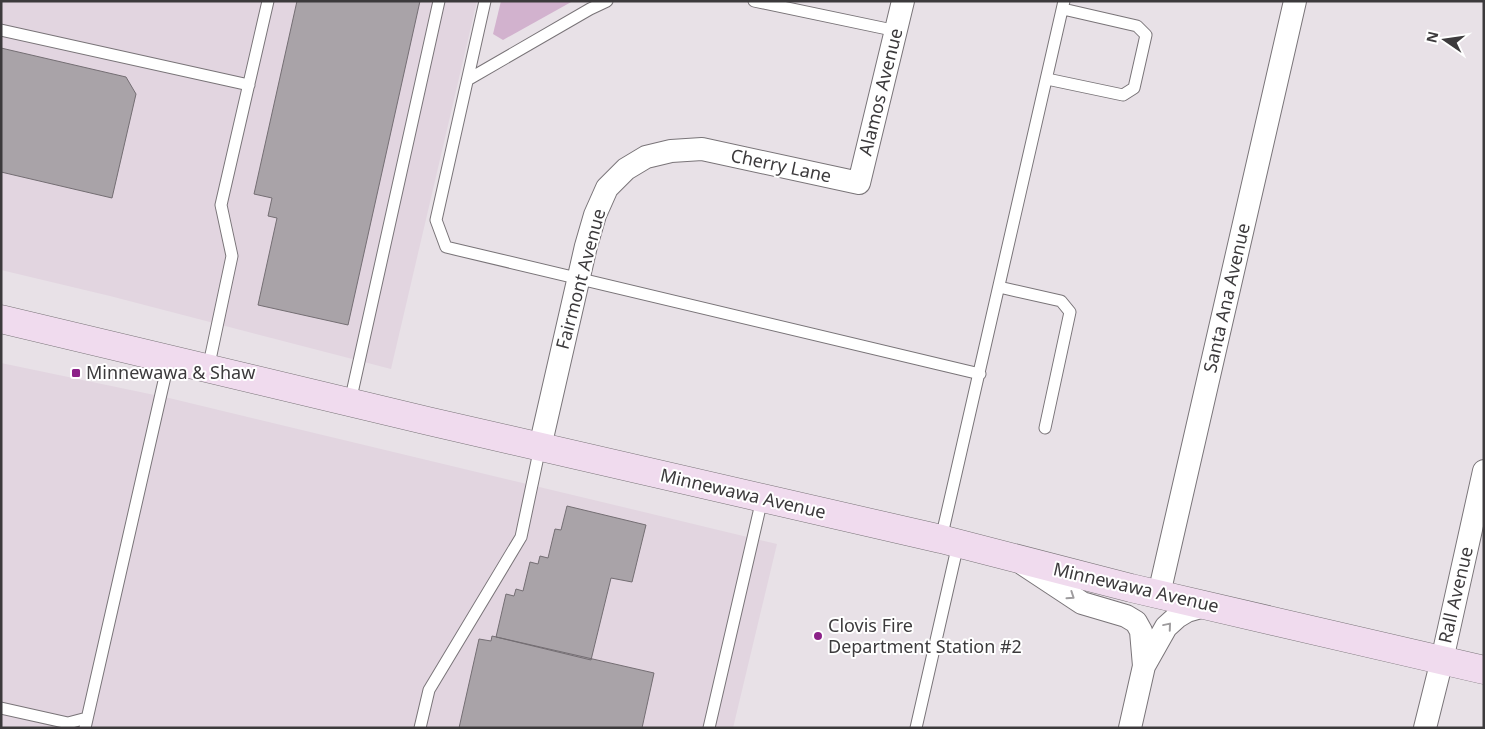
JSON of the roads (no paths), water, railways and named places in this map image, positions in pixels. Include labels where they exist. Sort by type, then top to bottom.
[{"type":"street","name":"Alamos Avenue","points":[[859,183],[904,1]]},
{"type":"street","name":"Santa Ana Avenue","points":[[1160,594],[1294,1]]},
{"type":"street","name":"Cherry Lane","points":[[702,149],[859,183]]},
{"type":"street","name":"Fairmont Avenue","points":[[540,447],[586,246],[607,188],[626,169],[646,157],[671,151],[702,149]]},
{"type":"street","name":"Minnewawa Avenue","points":[[1,319],[762,499],[949,541],[1160,594],[1484,670]]},
{"type":"street","name":"Rall Avenue","points":[[1425,728],[1484,471]]},
{"type":"street","points":[[1016,559],[1082,604],[1126,616],[1136,622],[1141,631],[1144,666]]},
{"type":"street","points":[[1130,728],[1144,666],[1166,627],[1187,611],[1208,605]]},
{"type":"lane","points":[[208,368],[232,256],[221,205],[268,1]]},
{"type":"lane","points":[[350,402],[439,1]]},
{"type":"lane","points":[[485,1],[436,220],[446,247],[980,374]]},
{"type":"lane","points":[[469,79],[607,1]]},
{"type":"lane","points":[[754,1],[897,31]]},
{"type":"lane","points":[[916,728],[980,374],[1063,5],[1137,26],[1146,35],[1134,88],[1123,95],[1047,79]]},
{"type":"lane","points":[[1,30],[248,86]]},
{"type":"lane","points":[[999,287],[1061,301],[1070,312],[1045,428]]},
{"type":"lane","points":[[1,708],[68,723],[86,723],[169,359]]},
{"type":"lane","points":[[420,728],[429,690],[521,537],[540,447]]},
{"type":"lane","points":[[709,728],[762,499]]},
{"type":"place","name":"Minnewawa & Shaw","points":[[76,373]]},
{"type":"place","name":"Clovis Fire Department Station #2","points":[[818,636]]}]
